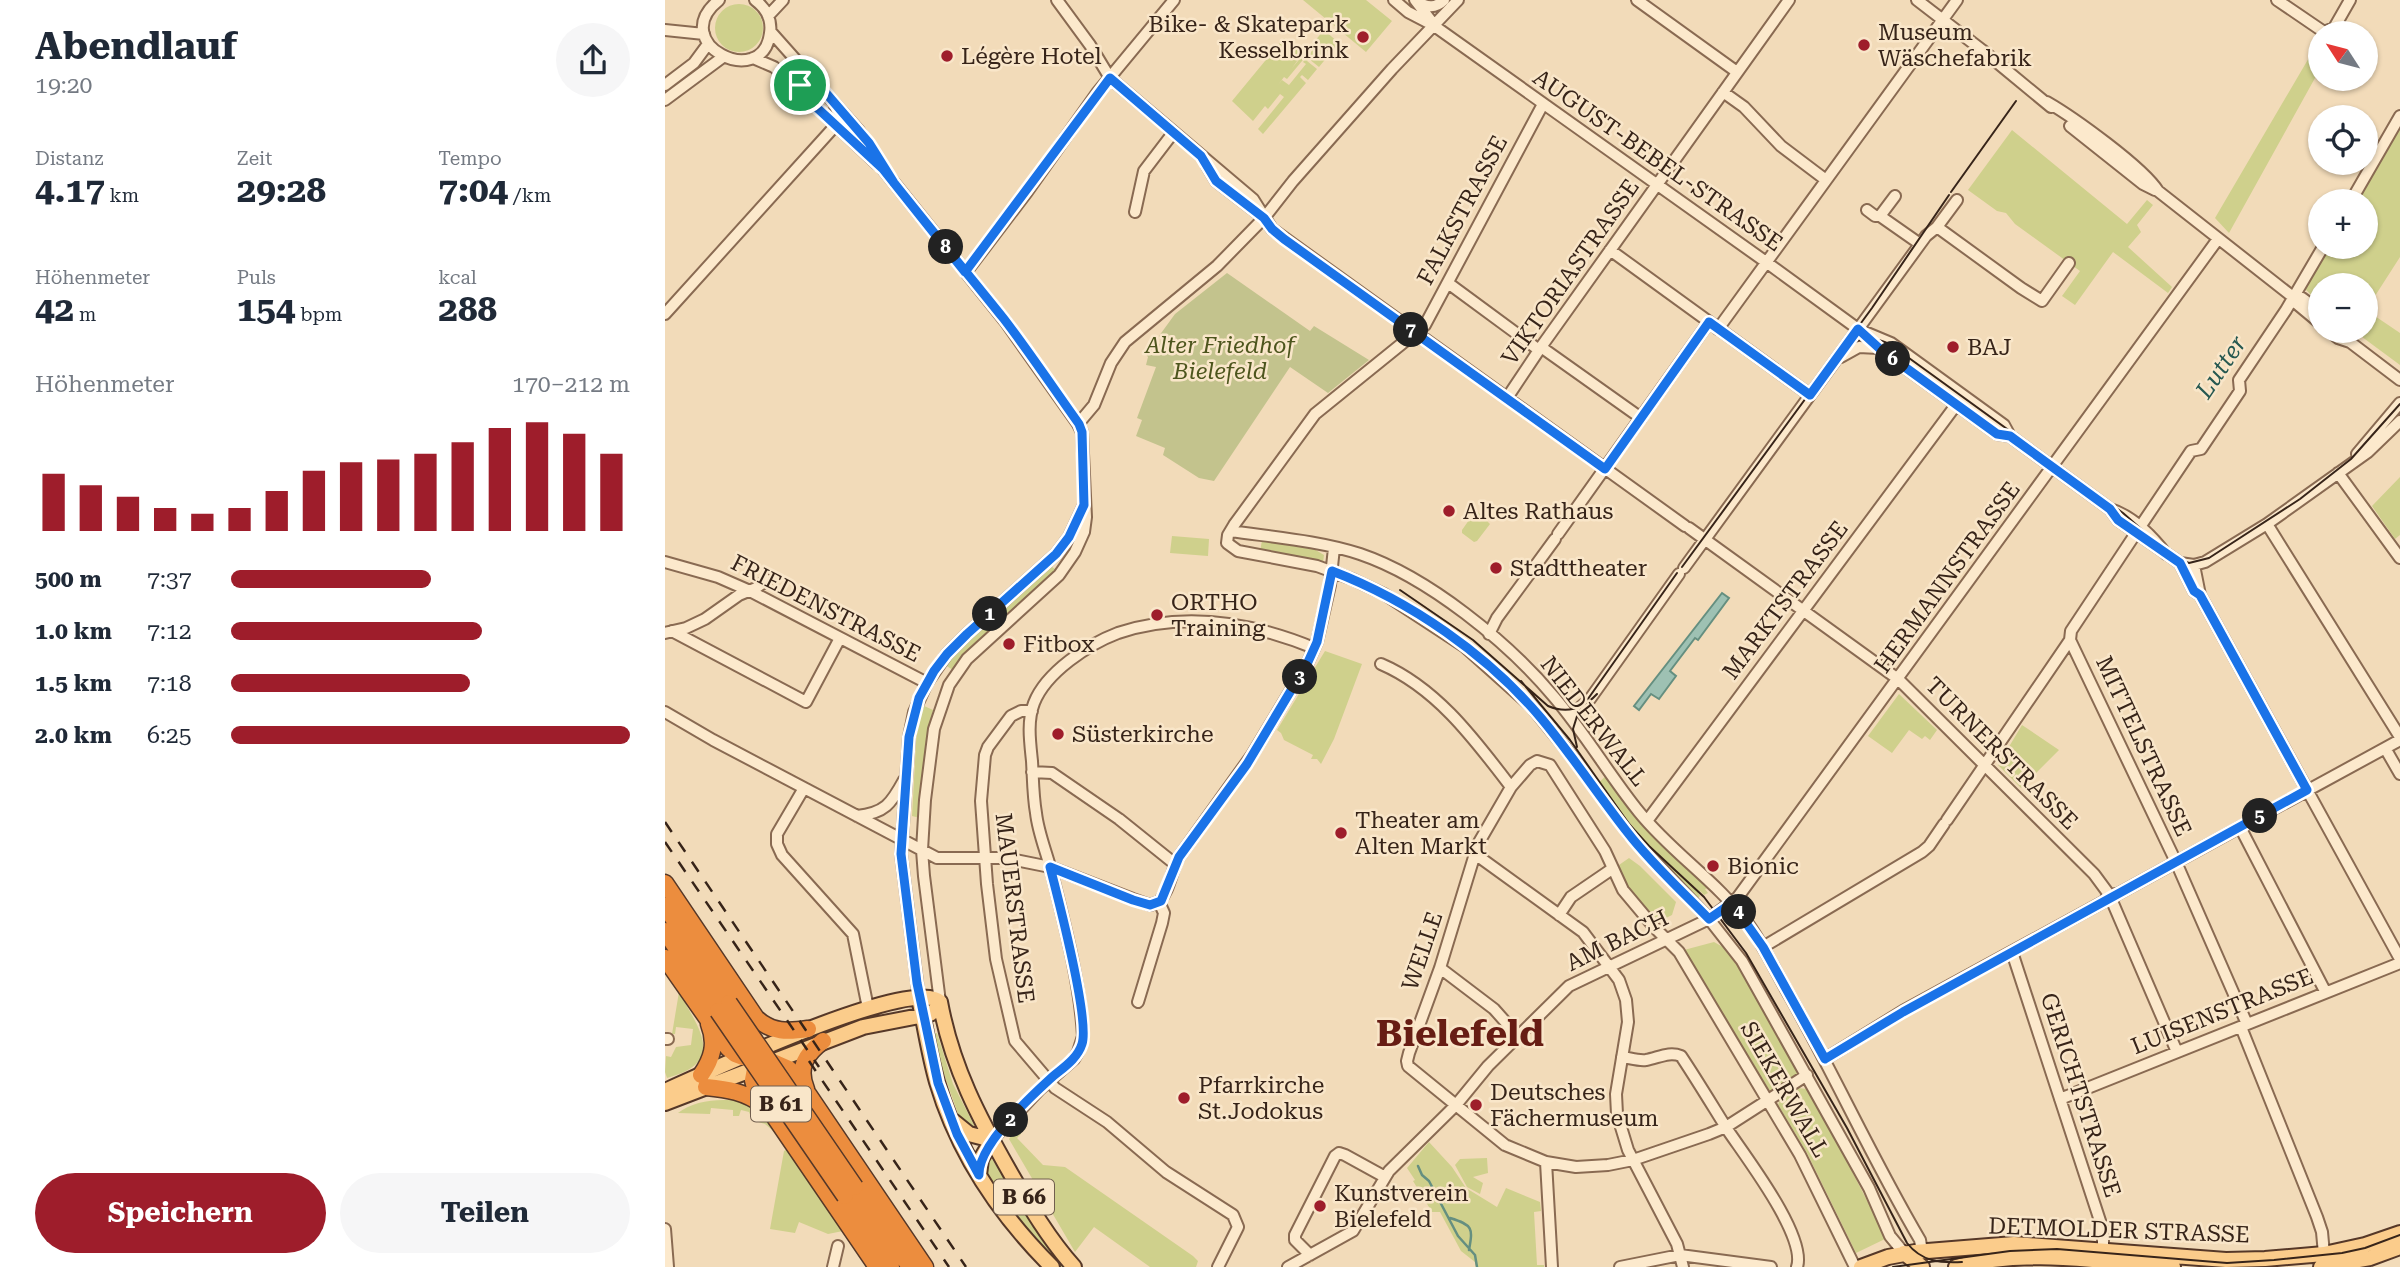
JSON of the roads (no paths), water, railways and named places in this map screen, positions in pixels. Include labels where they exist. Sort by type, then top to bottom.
[{"type":"highway","points":[[665,883],[745,1003],[763,1025],[779,1031],[808,1030]]},
{"type":"highway","name":"B 61","points":[[665,906],[718,1011],[733,1053],[789,1069],[808,1094]]},
{"type":"highway","name":"B 61","points":[[665,931],[718,1011],[909,1267]]},
{"type":"highway","name":"B 61","points":[[665,958],[718,1011]]},
{"type":"highway","name":"B 61","points":[[718,1011],[713,1052],[703,1081],[741,1093],[770,1111],[925,1267]]},
{"type":"highway","name":"B 61","points":[[763,1025],[754,1084],[770,1111]]},
{"type":"highway","name":"B 61","points":[[823,1041],[806,1055],[802,1067],[803,1083],[850,1191],[877,1267]]},
{"type":"highway","name":"B 61","points":[[850,1191],[891,1267]]},
{"type":"main road","points":[[665,1091],[881,1022],[923,1016],[935,1011],[940,1002],[932,997],[919,998],[868,1008],[808,1030],[759,1059]]},
{"type":"main road","name":"B 66","points":[[919,998],[938,1083],[950,1117],[979,1175],[1015,1227],[1052,1267]]},
{"type":"main road","name":"B 66","points":[[940,1002],[958,1069],[992,1140],[1031,1207],[1074,1267]]},
{"type":"main road","points":[[665,1103],[703,1081]]},
{"type":"main road","points":[[950,1117],[969,1134],[992,1140],[981,1159],[979,1175]]},
{"type":"main road","name":"DETMOLDER STRASSE","points":[[2324,1264],[2365,1245],[2400,1233]]},
{"type":"main road","name":"DETMOLDER STRASSE","points":[[1858,1267],[1878,1260],[1915,1258],[1954,1250],[2014,1244],[2226,1260],[2324,1264],[2370,1258],[2400,1247]]},
{"type":"main road","name":"DETMOLDER STRASSE","points":[[1956,1267],[2044,1258],[2173,1267]]},
{"type":"street","points":[[755,0],[768,16],[771,32],[869,143],[883,169]]},
{"type":"street","points":[[768,16],[783,0]]},
{"type":"street","name":"TURNERSTRASSE","points":[[1057,0],[1110,78],[1255,201],[1272,229],[1284,239],[1898,679],[2094,874],[2110,897],[2177,1052]]},
{"type":"street","points":[[965,272],[1110,78],[1174,0]]},
{"type":"street","name":"AUGUST-BEBEL-STRASSE","points":[[1394,0],[1658,184],[1858,329],[1880,349],[1956,405],[1997,434],[2010,436]]},
{"type":"street","points":[[1416,1],[1430,6],[1440,4],[1444,0]]},
{"type":"street","points":[[1079,424],[1094,405],[1111,363],[1125,342],[1217,266],[1264,218],[1293,181],[1458,0]]},
{"type":"street","points":[[1637,0],[1737,72]]},
{"type":"street","name":"VIKTORIASTRASSE","points":[[1507,398],[1789,0]]},
{"type":"street","points":[[1917,0],[2113,150],[2147,178],[2158,191],[2293,297],[2308,313]]},
{"type":"street","points":[[1489,634],[1497,618],[1699,337],[1714,326],[1766,262],[1957,0]]},
{"type":"street","points":[[2277,0],[2308,22]]},
{"type":"street","points":[[2338,21],[2350,0]]},
{"type":"street","points":[[665,85],[694,63],[706,39],[707,13],[715,1]]},
{"type":"street","name":"AUGUST-BEBEL-STRASSE","points":[[1416,1],[1433,25]]},
{"type":"street","points":[[665,30],[706,39],[723,57],[731,60],[753,58],[774,67],[883,169],[1010,327],[1079,424],[1082,435],[1084,532],[1076,552],[1062,572],[967,659],[944,696],[932,737],[922,850],[940,1002]]},
{"type":"street","points":[[753,58],[764,49],[771,32]]},
{"type":"street","points":[[665,100],[723,57]]},
{"type":"street","points":[[801,93],[800,87],[804,81],[815,81]]},
{"type":"street","points":[[1723,92],[1744,107],[1781,146],[1826,180]]},
{"type":"street","points":[[665,314],[835,126],[839,116],[834,103]]},
{"type":"street","name":"FALKSTRASSE","points":[[1229,534],[1315,414],[1425,325],[1543,104]]},
{"type":"street","points":[[2358,189],[2400,116]]},
{"type":"street","points":[[1135,212],[1144,171],[1173,133]]},
{"type":"street","points":[[1880,216],[1895,196]]},
{"type":"street","points":[[1570,716],[1590,699],[1920,244],[1957,200]]},
{"type":"street","points":[[1867,210],[1920,244]]},
{"type":"street","points":[[1937,227],[2042,301],[2069,263]]},
{"type":"street","name":"HERMANNSTRASSE","points":[[1732,903],[1742,893],[2218,239]]},
{"type":"street","points":[[1610,250],[1810,395]]},
{"type":"street","points":[[1763,947],[1929,846],[2070,640],[2071,631],[2191,451],[2200,449],[2240,391],[2239,380],[2316,259]]},
{"type":"street","points":[[1448,284],[1641,418]]},
{"type":"street","points":[[2293,297],[2302,298],[2308,302]]},
{"type":"street","name":"AUGUST-BEBEL-STRASSE","points":[[1858,329],[1891,343],[2004,425],[2010,436],[2110,509],[2118,520],[2138,530],[2180,563],[2194,591],[2200,595]]},
{"type":"street","points":[[2351,343],[2400,380]]},
{"type":"street","points":[[1831,366],[1854,349],[1867,346],[1880,349]]},
{"type":"street","points":[[2338,473],[2400,403]]},
{"type":"street","name":"MARKTSTRASSE","points":[[1647,821],[1956,405]]},
{"type":"street","points":[[2180,563],[2194,565],[2213,558],[2267,524],[2368,452],[2400,421]]},
{"type":"street","points":[[2338,473],[2400,558]]},
{"type":"street","points":[[919,998],[902,871],[901,839],[909,737],[914,712],[927,682],[955,645],[1064,546],[1084,505]]},
{"type":"street","points":[[1825,1059],[1903,1012],[2400,738],[2267,524]]},
{"type":"street","name":"NIEDERWALL","points":[[1229,534],[1334,548],[1360,554],[1407,575],[1489,634],[1536,677],[1570,716],[1647,821],[1732,903],[1763,947],[1825,1059],[1915,1258],[1890,1236],[1869,1188],[1742,961],[1709,919],[1629,835],[1537,713],[1513,688],[1465,648],[1417,614],[1371,587],[1303,562],[1234,550],[1227,543],[1229,534]]},
{"type":"street","points":[[665,712],[941,859],[1006,858],[1050,867],[1150,905],[1164,897],[1175,864],[1266,733],[1314,648],[1332,571],[1334,548]]},
{"type":"street","name":"FRIEDENSTRASSE","points":[[665,562],[718,577],[750,591],[927,682]]},
{"type":"street","name":"AUGUST-BEBEL-STRASSE","points":[[2194,565],[2200,595],[2400,961]]},
{"type":"street","points":[[669,632],[697,624],[739,595],[767,580]]},
{"type":"street","points":[[992,1140],[1078,1052],[1083,1036],[1081,1012],[1050,867],[1037,821],[1030,733],[1032,711],[1037,698],[1071,660],[1104,638],[1141,628],[1201,621],[1239,624],[1283,635],[1314,648]]},
{"type":"street","points":[[669,632],[806,702],[840,638]]},
{"type":"street","name":"MITTELSTRASSE","points":[[2070,640],[2176,862],[2244,1025],[2317,1217],[2322,1232],[2324,1264]]},
{"type":"street","points":[[1381,664],[1408,677],[1428,693],[1471,736],[1511,787]]},
{"type":"street","name":"MAUERSTRASSE","points":[[1032,711],[1021,711],[1011,716],[986,750],[980,813],[996,959],[1010,1029],[1015,1041],[1048,1081],[1097,1115],[1165,1172],[1230,1212],[1238,1227],[1218,1267]]},
{"type":"street","points":[[2385,748],[2400,774]]},
{"type":"street","name":"WELLE","points":[[1456,1105],[1410,1068],[1406,1061],[1440,968],[1478,844],[1511,787],[1530,765],[1542,761],[1553,770],[1605,851],[1612,869]]},
{"type":"street","points":[[1032,772],[1052,772],[1119,819],[1175,864]]},
{"type":"street","points":[[857,816],[876,813],[885,808],[906,776]]},
{"type":"street","points":[[804,788],[777,834],[777,844],[782,855],[853,934],[868,1008]]},
{"type":"street","points":[[2241,827],[2325,991]]},
{"type":"street","points":[[1475,855],[1583,932],[1616,975],[1624,991],[1628,1009],[1615,1103],[1621,1129],[1633,1160],[1671,1232],[1683,1267]]},
{"type":"street","points":[[1559,915],[1571,897],[1612,869],[1634,904],[1666,939]]},
{"type":"street","points":[[1138,1002],[1162,923],[1164,913],[1159,902]]},
{"type":"street","points":[[1709,919],[1732,903]]},
{"type":"street","name":"AM BACH","points":[[1288,1267],[1353,1231],[1385,1177],[1456,1105],[1483,1071],[1569,986],[1709,919]]},
{"type":"street","name":"SIEKERWALL","points":[[1666,939],[1679,952],[1769,1101],[1858,1267]]},
{"type":"street","name":"GERICHTSTRASSE","points":[[2012,952],[2103,1230],[2103,1252]]},
{"type":"street","name":"LUISENSTRASSE","points":[[2060,1099],[2400,961]]},
{"type":"street","points":[[1440,968],[1494,1009],[1518,1036]]},
{"type":"street","points":[[1622,1057],[1645,1060],[1677,1053],[1769,1188],[1786,1222],[1798,1257],[1797,1267]]},
{"type":"street","points":[[1456,1105],[1504,1145],[1546,1162],[1590,1167],[1633,1160],[1726,1127],[1807,1075]]},
{"type":"street","points":[[1310,1255],[1295,1240],[1295,1235],[1335,1156],[1339,1153],[1346,1155],[1385,1177]]},
{"type":"street","points":[[1546,1162],[1552,1267]]},
{"type":"street","points":[[665,1229],[668,1267]]},
{"type":"street","points":[[1878,1260],[1889,1249],[1890,1236]]},
{"type":"street","points":[[833,1267],[838,1246]]},
{"type":"street","points":[[1620,1267],[1680,1255],[1771,1267]]},
{"type":"waterway","name":"Lutter","points":[[1418,1166],[1429,1181],[1458,1236],[1475,1255],[1477,1267]]},
{"type":"waterway","name":"Lutter","points":[[1450,1218],[1470,1228],[1469,1250]]},
{"type":"tram line","points":[[1951,192],[2016,101]]},
{"type":"tram line","points":[[1682,567],[1872,308],[1949,195]]},
{"type":"tram line","points":[[1834,358],[1847,346],[1860,340],[1875,339],[1891,345],[2123,513],[2173,557],[2189,563],[2209,558],[2300,499],[2351,459],[2400,404]]},
{"type":"tram line","points":[[1577,747],[1573,729],[1578,713],[1677,573]]},
{"type":"tram line","points":[[1400,590],[1473,640],[1548,706],[1562,710],[1574,709],[1597,694]]},
{"type":"tram line","points":[[1521,681],[1570,740],[1629,824],[1704,897],[1746,953],[1847,1128],[1907,1243],[1925,1258],[1962,1262]]},
{"type":"tram line","points":[[1893,1267],[2010,1251],[2057,1249],[2227,1263],[2342,1253],[2400,1235]]},
{"type":"railway","points":[[665,822],[966,1267]]},
{"type":"railway","points":[[665,842],[819,1067]]},
{"type":"railway","points":[[809,1061],[949,1267]]},
{"type":"place","name":"Bike- & Skatepark Kesselbrink","points":[[1363,37]]},
{"type":"place","name":"Museum Wäschefabrik","points":[[1864,45]]},
{"type":"place","name":"Légère Hotel","points":[[947,56]]},
{"type":"place","name":"BAJ","points":[[1953,347]]},
{"type":"place","name":"Altes Rathaus","points":[[1449,511]]},
{"type":"place","name":"Stadttheater","points":[[1496,568]]},
{"type":"place","name":"ORTHO Training","points":[[1157,615]]},
{"type":"place","name":"Fitbox","points":[[1009,644]]},
{"type":"place","name":"Süsterkirche","points":[[1058,734]]},
{"type":"place","name":"Theater am Alten Markt","points":[[1341,833]]},
{"type":"place","name":"Bionic","points":[[1713,866]]},
{"type":"place","name":"Pfarrkirche St.Jodokus","points":[[1184,1098]]},
{"type":"place","name":"Deutsches Fächermuseum","points":[[1476,1105]]},
{"type":"place","name":"Kunstverein Bielefeld","points":[[1320,1206]]},
{"type":"district","name":"Bielefeld","points":[[1460,1033]]},
{"type":"park label","name":"Alter Friedhof Bielefeld","points":[[1220,358]]}]
